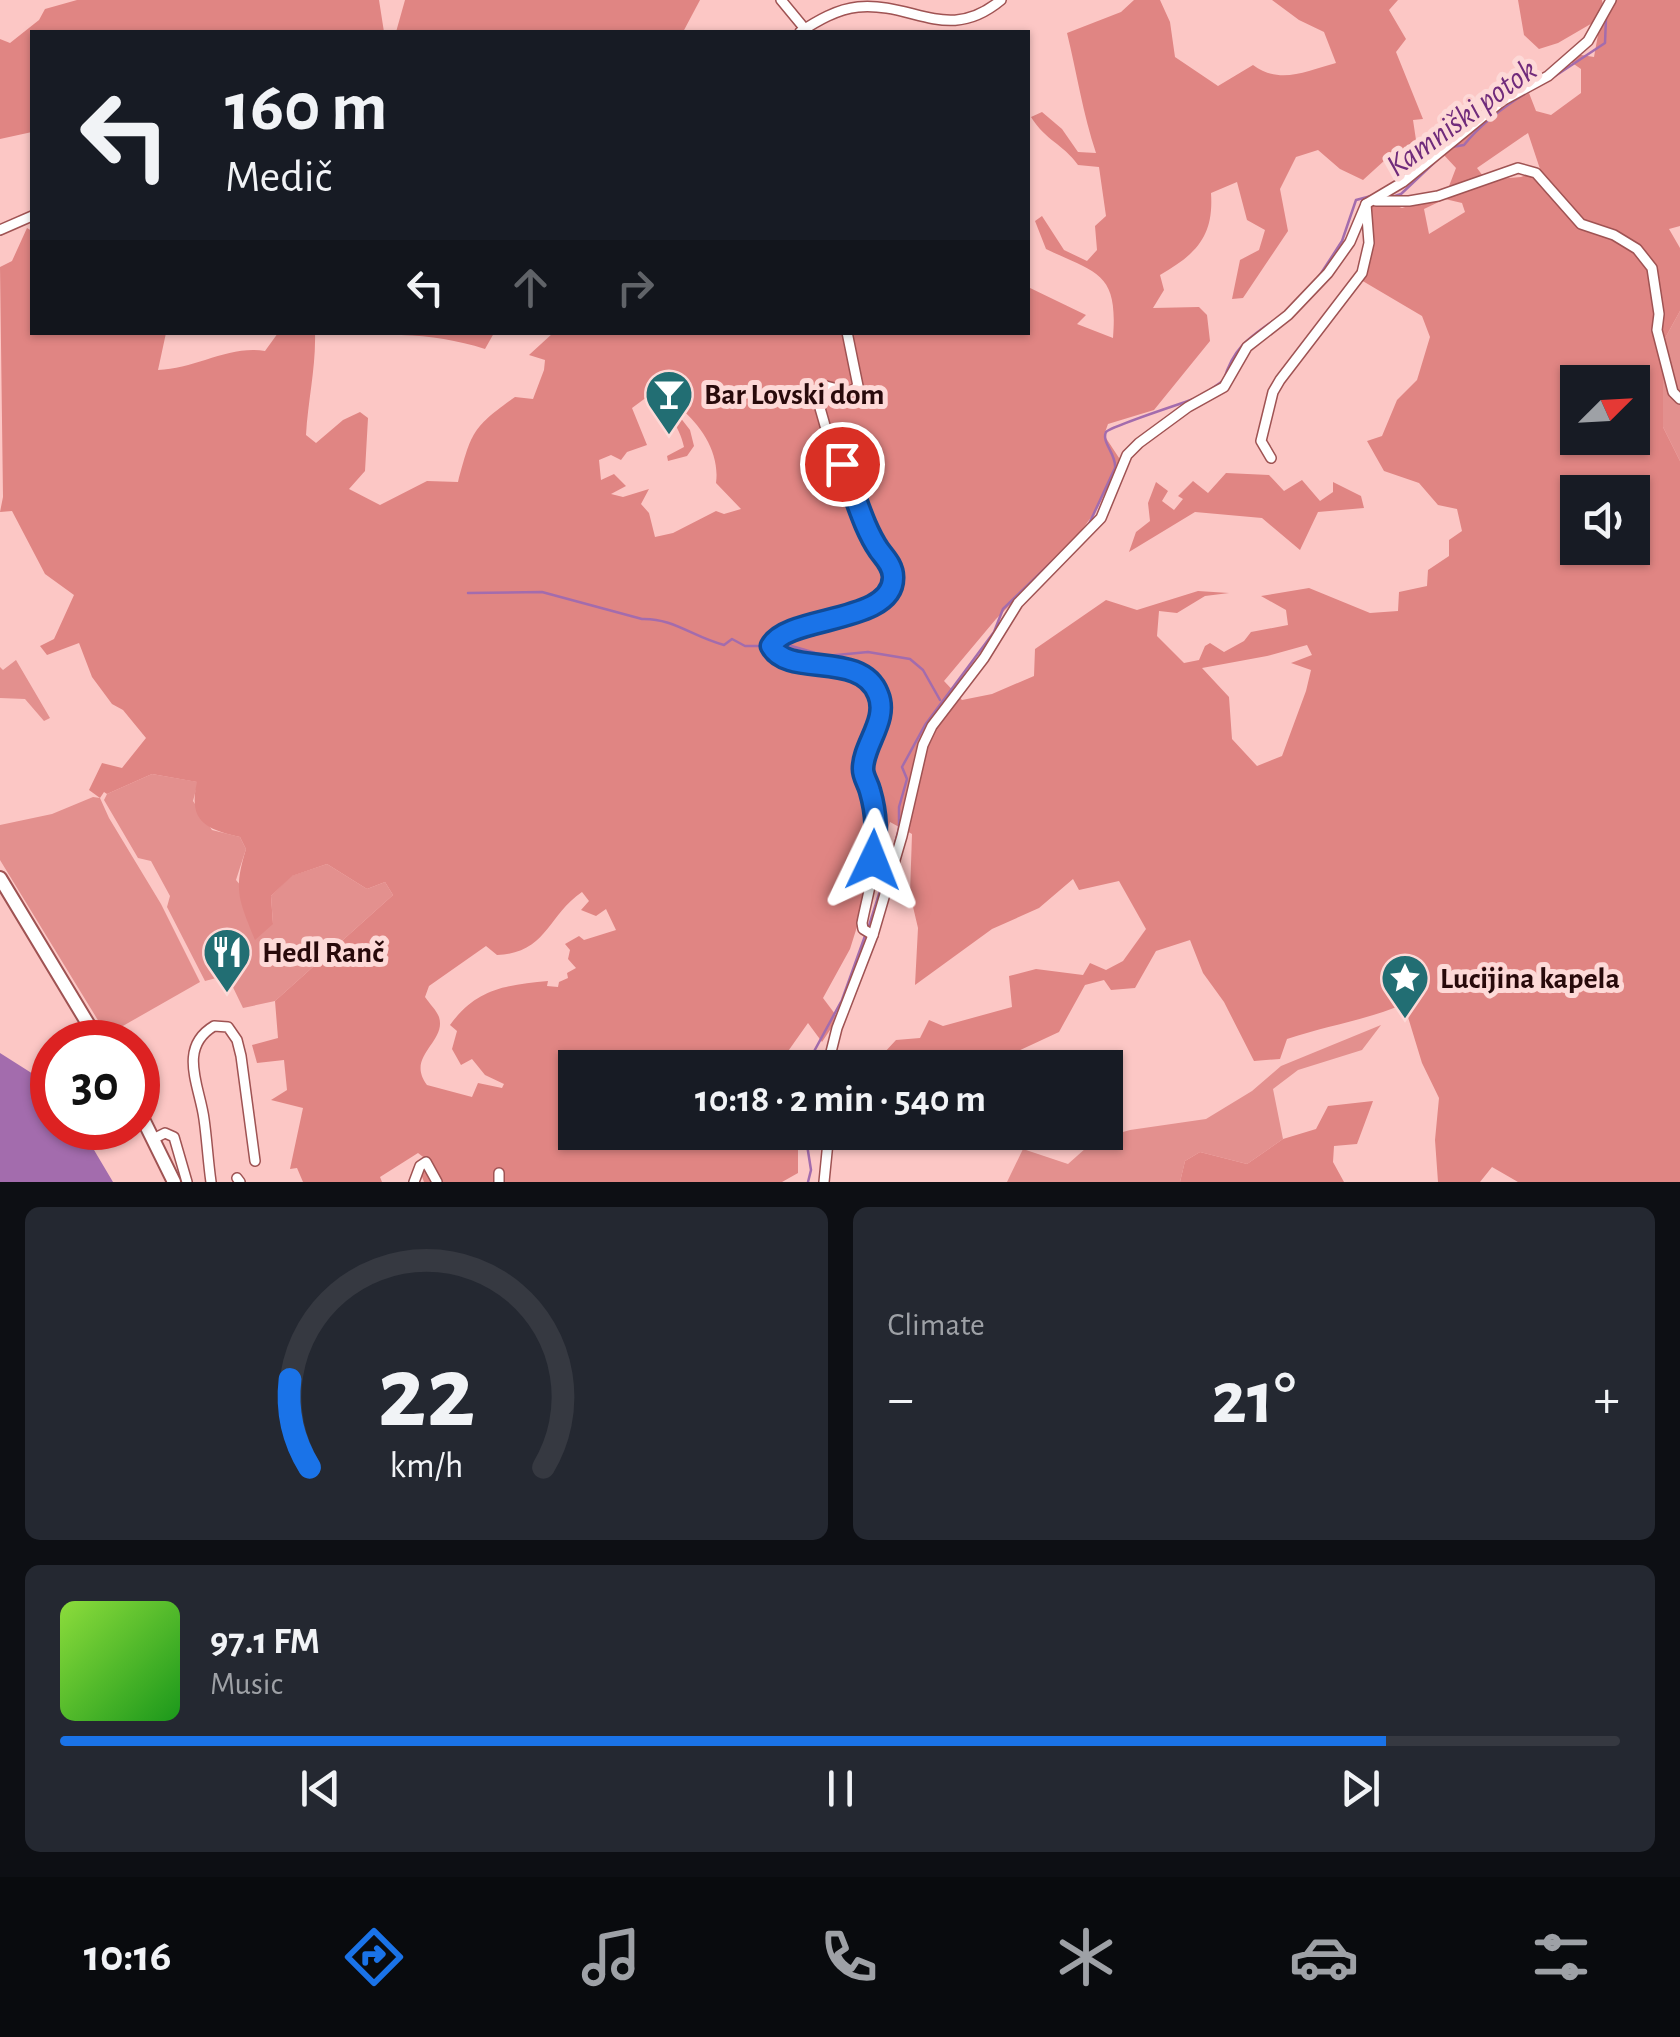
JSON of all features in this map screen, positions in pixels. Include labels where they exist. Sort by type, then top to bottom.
[{"type":"main road","points":[[0,878],[86,1020]]},
{"type":"main road","points":[[159,1150],[174,1182]]},
{"type":"street","points":[[781,0],[802,30]]},
{"type":"street","points":[[805,30],[840,11],[859,7],[958,22],[976,17],[1000,0]]},
{"type":"street","points":[[832,1050],[902,836],[914,771],[932,726],[984,658],[1018,603],[1101,518],[1128,455],[1139,442],[1224,387],[1246,347],[1288,315],[1328,273],[1375,198],[1421,169],[1502,101],[1548,76],[1588,41],[1611,0]]},
{"type":"street","points":[[1375,198],[1409,201],[1438,196],[1518,168],[1536,174],[1581,224],[1626,242],[1652,268],[1659,314],[1657,330],[1673,392],[1680,399]]},
{"type":"street","points":[[1271,458],[1260,441],[1272,392],[1362,273],[1375,198]]},
{"type":"street","points":[[0,230],[30,217]]},
{"type":"street","points":[[848,335],[858,386],[850,392],[822,387],[816,394],[828,436],[869,530],[890,566],[892,584],[880,602],[783,634],[771,646],[782,657],[864,676],[874,684],[881,700],[863,774],[878,831],[862,923],[868,933]]},
{"type":"street","points":[[212,1182],[192,1059],[198,1040],[214,1026],[230,1030],[239,1047],[255,1161]]},
{"type":"street","points":[[160,1135],[174,1137],[187,1182]]},
{"type":"street","points":[[824,1182],[827,1150]]},
{"type":"street","points":[[414,1182],[420,1166],[426,1162],[437,1182]]},
{"type":"shaded area","points":[[77,0],[379,0],[384,30],[30,30],[30,132],[0,139],[0,39],[10,43],[39,20],[45,9]]},
{"type":"shaded area","points":[[405,0],[700,0],[684,30],[397,30]]},
{"type":"shaded area","points":[[1134,0],[1160,0],[1170,22],[1175,57],[1218,86],[1253,65],[1283,75],[1336,63],[1324,32],[1272,0],[1398,0],[1389,10],[1406,39],[1396,52],[1423,119],[1413,120],[1416,140],[1398,165],[1385,160],[1363,180],[1340,169],[1318,150],[1296,157],[1280,189],[1288,231],[1243,298],[1232,299],[1240,260],[1259,250],[1265,230],[1247,220],[1237,182],[1211,193],[1206,233],[1184,260],[1160,275],[1164,290],[1153,308],[1199,307],[1207,315],[1210,341],[1154,410],[1108,424],[1104,435],[1121,461],[1097,509],[1074,541],[996,619],[944,681],[962,700],[992,694],[1034,676],[1035,649],[1106,600],[1137,610],[1198,591],[1229,593],[1205,596],[1177,613],[1159,611],[1157,636],[1184,663],[1199,660],[1210,643],[1224,652],[1244,641],[1251,632],[1288,625],[1286,610],[1261,596],[1309,588],[1370,613],[1398,611],[1399,592],[1427,586],[1428,570],[1449,556],[1449,540],[1462,531],[1457,509],[1438,505],[1419,483],[1384,471],[1367,441],[1382,436],[1397,400],[1417,380],[1430,337],[1422,316],[1361,280],[1372,250],[1365,226],[1369,207],[1384,201],[1402,208],[1446,194],[1456,168],[1443,154],[1489,114],[1529,93],[1536,111],[1551,115],[1581,93],[1581,69],[1568,60],[1575,54],[1594,57],[1601,18],[1558,43],[1539,49],[1524,35],[1518,0],[1602,0],[1603,6],[1614,0],[1680,0],[1680,226],[1669,229],[1680,248],[1680,311],[1663,342],[1663,427],[1680,461],[1680,1182],[1518,1182],[1492,1167],[1480,1182],[1438,1182],[1435,1140],[1439,1098],[1422,1063],[1404,1004],[1287,1039],[1280,1059],[1254,1061],[1224,1002],[1203,973],[1190,940],[1156,951],[1135,988],[1111,990],[1104,980],[1085,985],[1059,1032],[1020,1050],[887,1050],[896,1040],[920,1038],[929,1020],[943,1026],[1012,1007],[1009,976],[1036,969],[1083,975],[1090,963],[1106,970],[1123,961],[1146,929],[1119,881],[1079,890],[1073,879],[1039,908],[992,929],[915,985],[918,928],[910,894],[912,834],[890,822],[850,949],[823,998],[838,1018],[822,1042],[808,1023],[789,1050],[558,1050],[558,1150],[798,1150],[798,1173],[782,1182],[424,1182],[421,1174],[427,1160],[418,1153],[380,1177],[382,1182],[303,1182],[297,1168],[290,1169],[303,1108],[271,1100],[287,1090],[284,1060],[257,1063],[252,1045],[278,1038],[275,1001],[393,895],[385,882],[367,889],[327,864],[292,876],[271,896],[273,924],[255,940],[240,895],[246,849],[240,837],[217,831],[202,821],[195,806],[197,782],[152,774],[104,792],[100,798],[89,790],[102,763],[122,768],[146,738],[92,677],[79,643],[47,655],[40,646],[54,639],[74,595],[45,574],[12,511],[0,512],[0,267],[12,261],[27,228],[30,335],[166,335],[158,370],[238,351],[265,351],[277,335],[315,335],[306,435],[316,443],[343,420],[360,412],[368,418],[365,471],[349,489],[380,505],[427,481],[458,482],[471,441],[482,424],[515,397],[533,399],[545,360],[529,355],[551,335],[1030,335],[1030,288],[1086,315],[1077,324],[1113,338],[1114,317],[1108,288],[1092,271],[1046,249],[1035,221],[1042,216],[1064,250],[1087,261],[1097,250],[1095,226],[1106,216],[1099,167],[1078,165],[1031,117],[1042,112],[1062,129],[1078,152],[1096,153],[1067,33],[1121,12]],"holes":[[[1528,133],[1540,169],[1521,177],[1486,180],[1477,168]],[[1445,199],[1462,203],[1465,212],[1429,234],[1424,209]],[[651,394],[682,439],[684,447],[667,456],[668,461],[687,456],[694,446],[690,430],[676,412],[680,408],[708,441],[717,472],[716,483],[741,509],[724,514],[716,511],[673,533],[655,537],[649,513],[641,504],[649,489],[623,497],[611,494],[626,486],[614,474],[601,480],[599,460],[611,455],[621,460],[627,452],[647,445],[632,408]],[[1307,645],[1312,655],[1291,663],[1311,670],[1282,756],[1257,766],[1232,739],[1229,697],[1202,668]],[[582,892],[589,901],[581,910],[596,916],[606,909],[616,930],[584,940],[579,936],[565,944],[570,950],[568,959],[576,968],[567,973],[568,978],[559,982],[558,987],[547,986],[548,981],[493,991],[470,1004],[450,1025],[457,1031],[452,1049],[461,1065],[472,1059],[485,1075],[504,1084],[502,1088],[478,1083],[472,1097],[427,1085],[421,1066],[440,1026],[438,1015],[425,997],[429,986],[486,946],[497,955],[526,948]]]},
{"type":"shaded area","points":[[1680,311],[1680,461],[1663,427],[1663,342]]},
{"type":"shaded area","points":[[401,335],[493,335],[485,349],[444,339]]},
{"type":"shaded area","points":[[1226,473],[1269,475],[1284,491],[1302,480],[1320,501],[1333,492],[1333,482],[1361,496],[1364,508],[1318,512],[1300,550],[1262,518],[1195,512],[1129,552],[1136,532],[1150,521],[1148,503],[1156,482],[1168,491],[1162,501],[1174,510],[1183,499],[1178,496],[1193,481],[1208,493]]},
{"type":"shaded area","points":[[16,660],[50,718],[44,721],[25,699],[0,698],[0,667],[3,670]]},
{"type":"shaded area","points":[[152,774],[198,782],[193,801],[212,830],[240,837],[246,849],[236,880],[273,924],[271,896],[291,876],[327,864],[367,889],[385,882],[393,895],[275,1001],[243,1008],[229,979],[224,976],[205,981],[167,907],[170,896],[151,861],[138,858],[104,800],[107,794]]},
{"type":"shaded area","points":[[93,797],[100,798],[200,982],[133,1020],[98,1020],[0,860],[0,825],[52,814]]},
{"type":"shaded area","points":[[1381,1025],[1362,1050],[1298,1070],[1273,1089],[1283,1139],[1247,1164],[1200,1152],[1185,1161],[1180,1182],[1007,1182],[1023,1150],[1068,1164],[1084,1150],[1123,1150],[1123,1132],[1206,1119],[1252,1091],[1281,1066]]},
{"type":"shaded area","points":[[0,1053],[30,1072],[30,1150],[94,1150],[113,1182],[0,1182]]},
{"type":"shaded area","points":[[1373,1101],[1357,1144],[1334,1146],[1333,1162],[1344,1182],[1180,1182],[1185,1161],[1200,1152],[1247,1164],[1283,1139],[1316,1129],[1328,1106]]},
{"type":"waterway","name":"Kamniški potok","points":[[1549,80],[1605,43],[1606,18]]},
{"type":"waterway","name":"Kamniški potok","points":[[1452,147],[1464,145],[1498,112],[1538,86]]},
{"type":"waterway","name":"Kamniški potok","points":[[1392,197],[1401,194],[1439,158]]},
{"type":"waterway","name":"Kamniški potok","points":[[1318,278],[1342,241],[1356,200],[1375,195]]},
{"type":"waterway","name":"Kamniški potok","points":[[1210,390],[1224,380],[1242,346],[1273,321]]},
{"type":"waterway","name":"Kamniški potok","points":[[1089,524],[1115,468],[1106,432],[1194,399]]},
{"type":"waterway","name":"Kamniški potok","points":[[894,848],[907,779],[902,767],[925,725],[994,632],[1003,609],[1063,551]]},
{"type":"waterway","points":[[468,593],[542,592],[664,622],[724,645],[732,639],[745,646],[761,646]]},
{"type":"waterway","points":[[781,643],[826,656],[868,652],[910,659],[923,670],[940,700]]},
{"type":"waterway","name":"Kamniški potok","points":[[868,929],[891,856]]},
{"type":"waterway","name":"Kamniški potok","points":[[815,1050],[842,1000],[865,936]]},
{"type":"waterway","name":"Kamniški potok","points":[[808,1150],[811,1170],[808,1182]]},
{"type":"place","name":"Bar Lovski dom","points":[[669,436]]},
{"type":"place","name":"Hedl Ranč","points":[[227,994]]},
{"type":"place","name":"Lucijina kapela","points":[[1405,1020]]},
{"type":"route","points":[[842,464],[869,530],[890,566],[890,590],[880,602],[783,634],[771,646],[782,657],[850,670],[874,684],[881,700],[863,774],[878,831],[873,860]]}]
